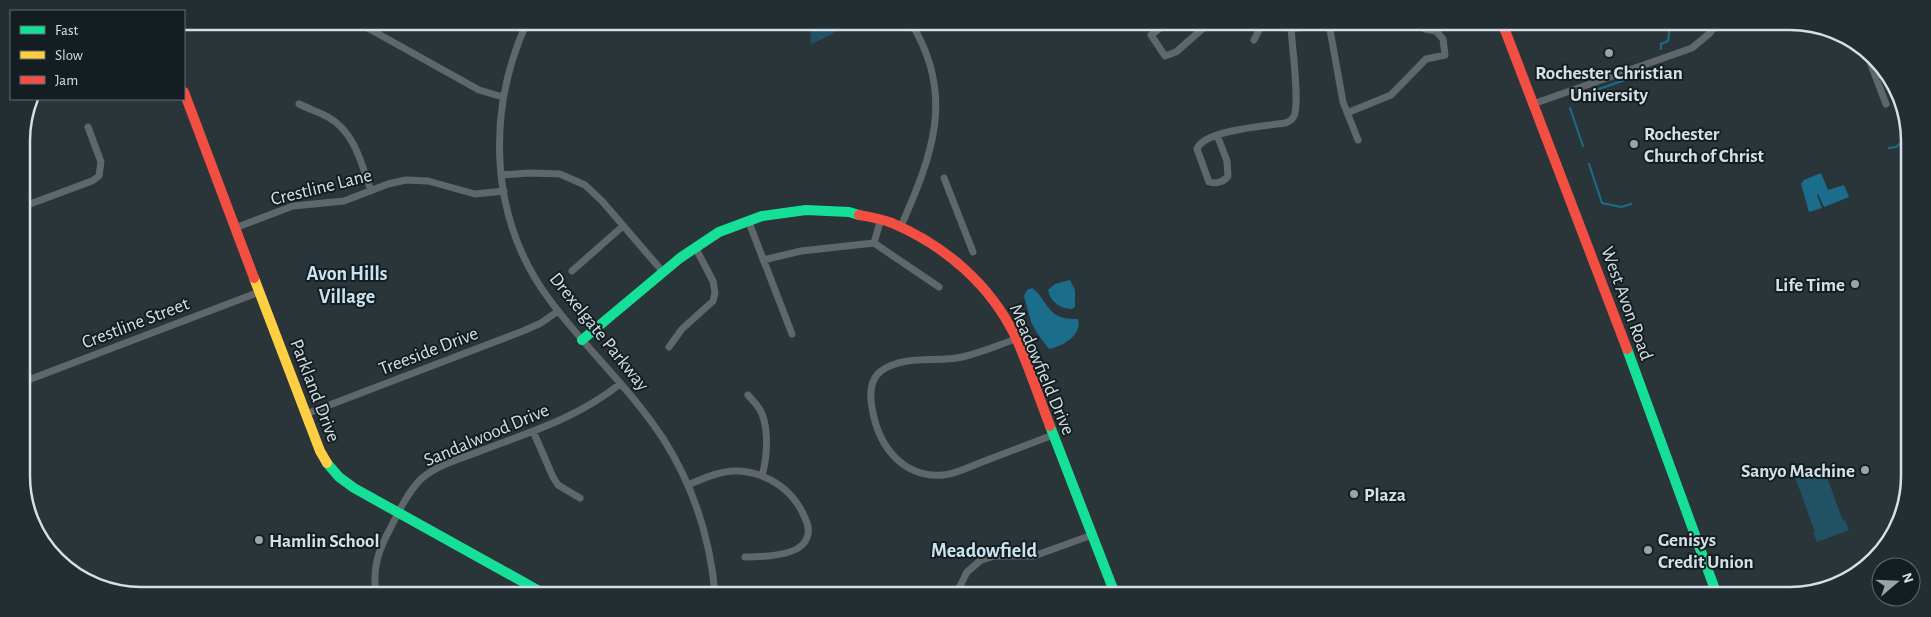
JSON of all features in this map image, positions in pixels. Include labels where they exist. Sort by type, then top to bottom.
[{"type":"street","points":[[371,30],[478,90],[503,97]]},
{"type":"street","name":"Drexelgate Parkway","points":[[524,30],[512,59],[503,97],[500,130],[501,175],[510,218],[525,257],[538,282],[558,311],[640,407],[663,438],[688,485],[705,534],[714,587]]},
{"type":"street","points":[[901,226],[926,165],[933,140],[936,117],[935,94],[930,66],[915,30]]},
{"type":"street","points":[[1158,30],[1151,35],[1166,56],[1176,52],[1201,30]]},
{"type":"street","points":[[1254,40],[1259,30]]},
{"type":"street","points":[[1217,135],[1227,161],[1228,176],[1221,182],[1212,183],[1209,182],[1197,149],[1202,141],[1217,135],[1240,130],[1285,123],[1294,116],[1296,85],[1291,30]]},
{"type":"street","points":[[1330,30],[1343,102],[1358,140]]},
{"type":"street","points":[[1347,113],[1391,96],[1426,59],[1445,55],[1442,39],[1437,30]]},
{"type":"street","name":"West Avon Road","points":[[1505,30],[1624,340],[1714,587]]},
{"type":"street","points":[[1533,104],[1692,48],[1712,30]]},
{"type":"street","points":[[1873,68],[1886,104]]},
{"type":"street","name":"Parkland Drive","points":[[185,95],[320,451],[334,472],[346,484],[532,587]]},
{"type":"street","points":[[299,104],[330,118],[342,128],[356,149],[371,191]]},
{"type":"street","points":[[30,204],[92,181],[99,176],[101,162],[88,127]]},
{"type":"street","points":[[501,175],[560,174],[586,185],[663,272]]},
{"type":"street","points":[[944,178],[973,252]]},
{"type":"street","name":"Crestline Lane","points":[[236,228],[293,206],[339,202],[397,182],[415,180],[435,182],[475,194],[504,191]]},
{"type":"street","name":"Meadowfield Drive","points":[[582,340],[694,247],[719,232],[748,220],[772,214],[808,209],[850,212],[901,226],[927,239],[961,264],[994,300],[1016,339],[1112,587]]},
{"type":"street","points":[[874,243],[881,219]]},
{"type":"street","points":[[748,220],[792,334]]},
{"type":"street","points":[[572,270],[623,226]]},
{"type":"street","points":[[763,260],[801,251],[874,243],[938,287]]},
{"type":"street","points":[[669,348],[682,329],[713,301],[716,293],[713,281],[694,247]]},
{"type":"street","name":"Crestline Street","points":[[30,379],[259,292]]},
{"type":"street","name":"Treeside Drive","points":[[306,414],[523,331],[541,323],[558,311]]},
{"type":"street","points":[[1016,339],[962,357],[920,359],[883,370],[875,378],[871,391],[873,413],[878,433],[886,448],[905,466],[918,471],[939,475],[958,472],[1053,435]]},
{"type":"street","name":"Sandalwood Drive","points":[[375,587],[376,557],[410,492],[429,473],[444,465],[580,412],[620,384]]},
{"type":"street","points":[[748,395],[758,406],[764,420],[766,454],[762,476]]},
{"type":"street","points":[[533,431],[552,478],[558,485],[580,498]]},
{"type":"street","points":[[688,485],[712,475],[726,472],[741,472],[762,476],[782,487],[794,499],[804,515],[809,530],[804,543],[795,549],[765,558],[746,557]]},
{"type":"street","points":[[960,587],[967,572],[981,560],[995,556],[1034,556],[1092,535]]},
{"type":"shaded area","points":[[836,30],[831,35],[811,44],[810,31]]},
{"type":"shaded area","points":[[1821,173],[1828,190],[1844,185],[1849,197],[1824,207],[1818,194],[1822,208],[1809,212],[1801,184],[1804,180]]},
{"type":"shaded area","points":[[1070,280],[1075,290],[1075,307],[1072,309],[1064,308],[1057,304],[1051,298],[1048,290],[1055,284]]},
{"type":"shaded area","points":[[1032,288],[1056,315],[1078,319],[1077,330],[1065,343],[1049,349],[1037,333],[1031,322],[1024,296],[1027,290]]},
{"type":"shaded area","points":[[1823,466],[1843,521],[1845,520],[1849,530],[1817,542],[1795,477],[1800,475],[1801,478],[1819,471],[1818,468]]},
{"type":"waterway","points":[[1661,49],[1661,44],[1668,41],[1669,30]]},
{"type":"waterway","points":[[1584,94],[1637,76]]},
{"type":"waterway","points":[[1570,108],[1583,146]]},
{"type":"waterway","points":[[1889,148],[1896,147],[1901,142]]},
{"type":"waterway","points":[[1589,164],[1602,203],[1621,207],[1631,204]]},
{"type":"traffic: fast","points":[[582,340],[680,258],[719,232],[762,216],[806,210],[849,212],[859,215]]},
{"type":"traffic: fast","points":[[1627,349],[1714,587]]},
{"type":"traffic: fast","points":[[1050,426],[1112,587]]},
{"type":"traffic: fast","points":[[327,463],[339,477],[354,488],[532,587]]},
{"type":"traffic: slow","points":[[254,278],[320,451],[327,463]]},
{"type":"traffic: jam","points":[[1505,30],[1627,349]]},
{"type":"traffic: jam","points":[[185,95],[254,278]]},
{"type":"traffic: jam","points":[[859,215],[876,218],[912,232],[949,256],[981,285],[1007,320],[1017,340],[1050,426]]},
{"type":"place","name":"Rochester Christian University","points":[[1609,53]]},
{"type":"place","name":"Rochester Church of Christ","points":[[1634,144]]},
{"type":"place","name":"Life Time","points":[[1855,284]]},
{"type":"place","name":"Sanyo Machine","points":[[1865,470]]},
{"type":"place","name":"Plaza","points":[[1354,494]]},
{"type":"place","name":"Hamlin School","points":[[259,540]]},
{"type":"place","name":"Genisys Credit Union","points":[[1648,550]]},
{"type":"district","name":"Avon Hills Village","points":[[347,284]]},
{"type":"district","name":"Meadowfield","points":[[984,550]]}]
